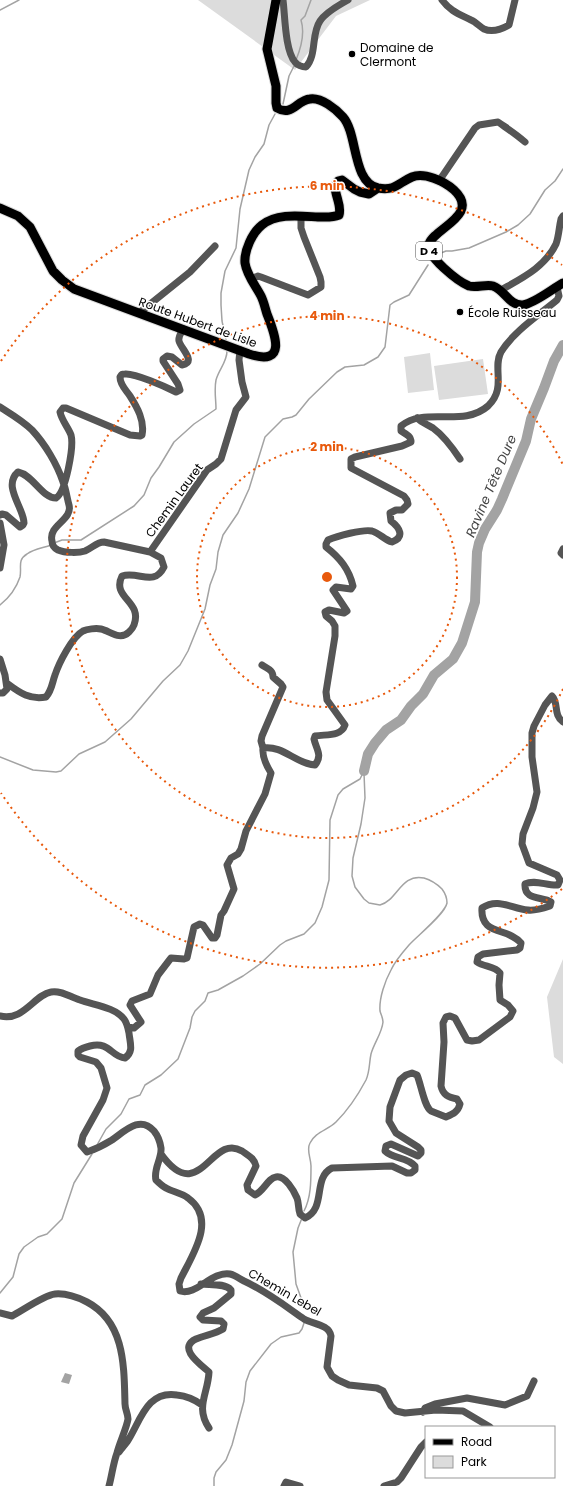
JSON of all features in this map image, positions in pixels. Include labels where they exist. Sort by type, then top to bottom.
[{"type":"main road","points":[[276,0],[267,49],[276,86],[277,108],[282,111],[289,110],[309,98],[318,99],[332,107],[344,118],[347,124],[362,174],[369,184],[378,188]]},
{"type":"main road","name":"D 4","points":[[378,188],[399,186],[412,178],[420,176],[439,181],[454,190],[460,199],[462,206],[458,216],[453,222],[433,238],[429,244],[428,250],[431,255],[465,284],[479,287],[492,286],[501,290]]},
{"type":"main road","name":"Route Hubert de Lisle","points":[[0,208],[18,216],[30,227],[35,233],[53,271],[74,289],[256,356],[263,357],[270,356],[275,351],[276,335],[261,297],[246,266],[246,255],[253,236],[257,230],[268,221],[284,216],[330,217],[339,215],[340,212],[335,186],[338,181],[342,180],[360,192],[369,194],[378,188]]},
{"type":"main road","points":[[501,290],[517,305],[524,305],[560,285]]},
{"type":"street","points":[[283,0],[284,18],[292,56],[295,62],[302,67],[306,67],[311,62],[320,20],[348,0]]},
{"type":"street","points":[[442,0],[456,13],[484,29],[493,30],[501,29],[509,25],[515,0]]},
{"type":"street","points":[[439,181],[475,128],[479,125],[498,122],[507,130],[514,132],[525,142]]},
{"type":"street","points":[[251,279],[258,276],[308,295],[321,287],[322,284],[320,277],[301,228],[301,216]]},
{"type":"street","points":[[501,290],[533,272],[546,260],[556,244],[561,219],[563,216]]},
{"type":"street","points":[[139,313],[190,272],[215,246]]},
{"type":"street","points":[[264,748],[276,749],[306,764],[315,765],[318,761],[319,751],[314,740],[315,736],[336,734],[341,732],[345,725],[327,700],[326,692],[335,636],[335,626],[326,616],[325,612],[329,610],[344,614],[347,611],[333,590],[336,587],[351,589],[353,586],[347,568],[326,547],[326,544],[328,540],[344,534],[368,531],[392,542],[398,540],[400,533],[392,521],[390,513],[392,511],[402,510],[408,504],[404,496],[351,468],[351,459],[402,446],[411,442],[409,436],[402,431],[401,426],[408,420],[417,418],[457,417],[469,415],[478,413],[488,406],[493,399],[499,382],[499,360],[501,352],[518,332],[557,300],[560,285]]},
{"type":"street","points":[[0,515],[6,515],[20,527],[24,523],[12,490],[13,477],[18,472],[25,475],[53,498],[59,496],[64,483],[72,445],[70,434],[61,416],[61,410],[66,408],[130,435],[142,435],[143,431],[139,411],[121,384],[120,377],[122,374],[127,374],[146,379],[176,392],[179,391],[178,384],[163,359],[167,356],[172,357],[182,365],[186,364],[188,361],[189,358],[179,342],[183,329]]},
{"type":"street","name":"Chemin Lauret","points":[[150,552],[207,470],[221,459],[236,410],[246,397],[239,360],[240,350]]},
{"type":"street","points":[[0,407],[32,430],[45,447],[64,483]]},
{"type":"street","points":[[417,418],[421,422],[432,427],[448,442],[460,459]]},
{"type":"street","name":"Chemin Lauret","points":[[8,684],[25,696],[40,698],[46,697],[50,692],[55,674],[76,635],[84,630],[100,629],[118,636],[127,635],[134,627],[136,615],[133,604],[123,595],[119,582],[122,576],[127,575],[154,578],[161,574],[164,567],[161,558],[150,552],[104,542],[101,542],[83,552],[67,552],[58,550],[53,545],[50,536],[54,528],[67,515],[70,507],[64,483]]},
{"type":"street","points":[[0,523],[4,545],[0,568]]},
{"type":"street","points":[[563,549],[561,553],[563,555]]},
{"type":"street","points":[[0,659],[8,684],[8,689],[3,693],[0,693]]},
{"type":"street","points":[[0,1016],[4,1017],[14,1015],[27,1009],[50,992],[61,992],[79,1000],[104,1007],[120,1015],[128,1027],[134,1028],[141,1022],[130,1005],[132,1001],[150,994],[158,976],[171,958],[188,958],[194,927],[200,924],[203,925],[212,938],[215,938],[221,915],[234,889],[227,865],[231,858],[238,854],[241,849],[246,831],[265,794],[272,773],[262,754],[264,748],[261,740],[283,687],[273,678],[271,671],[262,665]]},
{"type":"street","points":[[161,1154],[174,1169],[180,1173],[186,1174],[202,1169],[220,1151],[231,1147],[237,1148],[252,1157],[256,1166],[247,1185],[248,1190],[255,1195],[261,1192],[270,1180],[276,1176],[282,1178],[292,1189],[297,1199],[300,1212],[305,1218],[309,1216],[318,1204],[322,1178],[327,1170],[332,1168],[392,1166],[407,1173],[411,1173],[414,1170],[415,1166],[411,1161],[388,1154],[385,1151],[386,1146],[391,1144],[418,1156],[421,1153],[421,1150],[418,1147],[396,1133],[389,1121],[390,1108],[400,1080],[412,1073],[418,1075],[425,1104],[429,1110],[446,1117],[453,1114],[459,1109],[460,1104],[457,1099],[449,1098],[445,1095],[440,1086],[444,1042],[442,1023],[450,1016],[455,1018],[467,1040],[479,1040],[510,1017],[513,1011],[508,1005],[500,1000],[498,985],[500,973],[497,969],[477,962],[478,957],[483,954],[517,950],[520,948],[521,943],[508,934],[491,929],[484,921],[482,908],[489,904],[504,903],[527,910],[546,908],[550,906],[551,902],[548,900],[537,899],[526,893],[524,889],[525,884],[529,882],[550,886],[558,885],[560,880],[557,875],[529,863],[522,844],[523,834],[534,808],[537,792],[532,757],[532,733],[541,712],[552,696],[555,700],[558,717],[563,722]]},
{"type":"street","name":"Chemin Lebel","points":[[128,1027],[131,1050],[129,1055],[125,1058],[120,1058],[104,1046],[95,1045],[81,1048],[78,1051],[80,1058],[96,1062],[102,1068],[107,1088],[83,1136],[81,1145],[87,1152],[94,1150],[135,1125],[144,1124],[156,1133],[160,1142],[161,1154],[155,1171],[156,1180],[165,1188],[187,1197],[196,1204],[201,1215],[202,1226],[198,1243],[181,1278],[179,1284],[180,1291],[184,1293],[191,1292],[201,1284],[219,1275],[230,1274],[260,1288],[304,1318],[326,1328],[330,1332],[330,1344],[326,1363],[328,1371],[332,1376],[349,1385],[377,1388],[383,1391],[391,1406],[396,1411],[405,1413],[436,1410],[463,1411],[488,1426]]},
{"type":"street","points":[[201,1284],[219,1285],[229,1287],[231,1290],[231,1294],[214,1308],[203,1313],[200,1317],[203,1320],[221,1321],[224,1324],[223,1329],[219,1332],[196,1339],[190,1343],[188,1348],[189,1352],[194,1358],[209,1372],[202,1405],[204,1419],[209,1428]]},
{"type":"street","points":[[0,1313],[12,1316],[44,1297],[54,1294],[68,1295],[93,1305],[114,1328],[122,1352],[126,1381],[125,1406],[128,1419],[116,1455],[109,1486]]},
{"type":"street","points":[[423,1412],[425,1408],[435,1404],[468,1398],[505,1405],[527,1396],[534,1381]]},
{"type":"street","points":[[116,1455],[127,1442],[144,1412],[153,1400],[166,1394],[172,1394],[193,1399],[202,1405]]},
{"type":"street","points":[[384,1486],[397,1482],[401,1478],[425,1443]]},
{"type":"street","points":[[284,1486],[286,1482],[300,1486]]},
{"type":"green space","points":[[198,0],[370,0],[336,16],[295,70]]},
{"type":"green space","points":[[430,353],[434,390],[408,393],[404,357]]},
{"type":"green space","points":[[483,359],[488,394],[439,400],[434,366]]},
{"type":"green space","points":[[563,959],[563,1064],[554,1057],[547,997]]},
{"type":"shaded area","points":[[65,1373],[72,1375],[69,1384],[61,1382]]},
{"type":"waterway","points":[[0,10],[19,0]]},
{"type":"waterway","points":[[296,60],[302,40],[303,30],[301,20],[305,16],[311,0]]},
{"type":"waterway","points":[[283,104],[289,76],[294,66]]},
{"type":"waterway","points":[[226,340],[222,321],[221,305],[221,293],[225,271],[236,248],[240,209],[249,170],[255,157],[264,144],[269,125],[275,114]]},
{"type":"waterway","points":[[441,253],[469,248],[506,232],[518,225],[530,214],[545,190],[555,181],[563,169]]},
{"type":"waterway","points":[[0,757],[33,770],[61,771],[79,754],[105,742],[131,719],[163,681],[180,665],[188,651],[205,609],[210,585],[216,569],[218,552],[223,535],[238,513],[249,489],[265,437],[283,419],[296,415],[309,399],[337,372],[345,367],[364,365],[378,357],[385,347],[390,305],[409,295],[428,265]]},
{"type":"waterway","name":"Ravine Tête Dure","points":[[364,771],[368,754],[375,743],[386,730],[401,720],[411,706],[423,694],[434,675],[453,659],[462,643],[475,602],[477,552],[479,543],[502,499],[526,441],[531,419],[554,361],[563,345]]},
{"type":"waterway","points":[[54,543],[62,540],[81,540],[134,506],[144,495],[151,478],[174,442],[194,424],[216,409],[216,380],[226,359],[227,351]]},
{"type":"waterway","points":[[0,605],[10,596],[17,585],[20,577],[21,561],[24,556],[30,552],[51,545]]},
{"type":"waterway","name":"Ravine Tête Dure","points":[[97,1145],[106,1129],[121,1114],[129,1099],[140,1095],[145,1085],[161,1075],[178,1059],[190,1028],[192,1017],[195,1011],[205,1001],[208,993],[218,990],[243,976],[260,964],[280,945],[304,934],[315,923],[322,907],[329,880],[330,820],[338,795],[343,789],[360,779],[364,771]]},
{"type":"waterway","points":[[304,1211],[308,1201],[311,1178],[308,1148],[310,1143],[315,1136],[333,1125],[363,1086],[368,1073],[371,1054],[382,1026],[383,1021],[380,1011],[380,1001],[389,974],[401,954],[436,919],[447,903],[446,896],[442,889],[434,882],[424,878],[416,878],[404,883],[391,898],[380,905],[369,903],[355,887],[352,876],[353,858],[365,798],[364,773]]},
{"type":"waterway","name":"Ravine Tête Dure","points":[[0,1293],[13,1277],[19,1254],[24,1247],[38,1237],[47,1234],[62,1219],[74,1183],[92,1154]]},
{"type":"waterway","points":[[302,1218],[298,1228],[293,1252],[296,1284],[305,1309]]},
{"type":"waterway","points":[[214,1486],[216,1472],[226,1460],[232,1445],[244,1401],[246,1382],[250,1371],[271,1344],[281,1337],[299,1333],[304,1323]]},
{"type":"place","name":"Domaine de Clermont","points":[[352,54]]},
{"type":"place","name":"École Ruisseau","points":[[460,312]]}]
